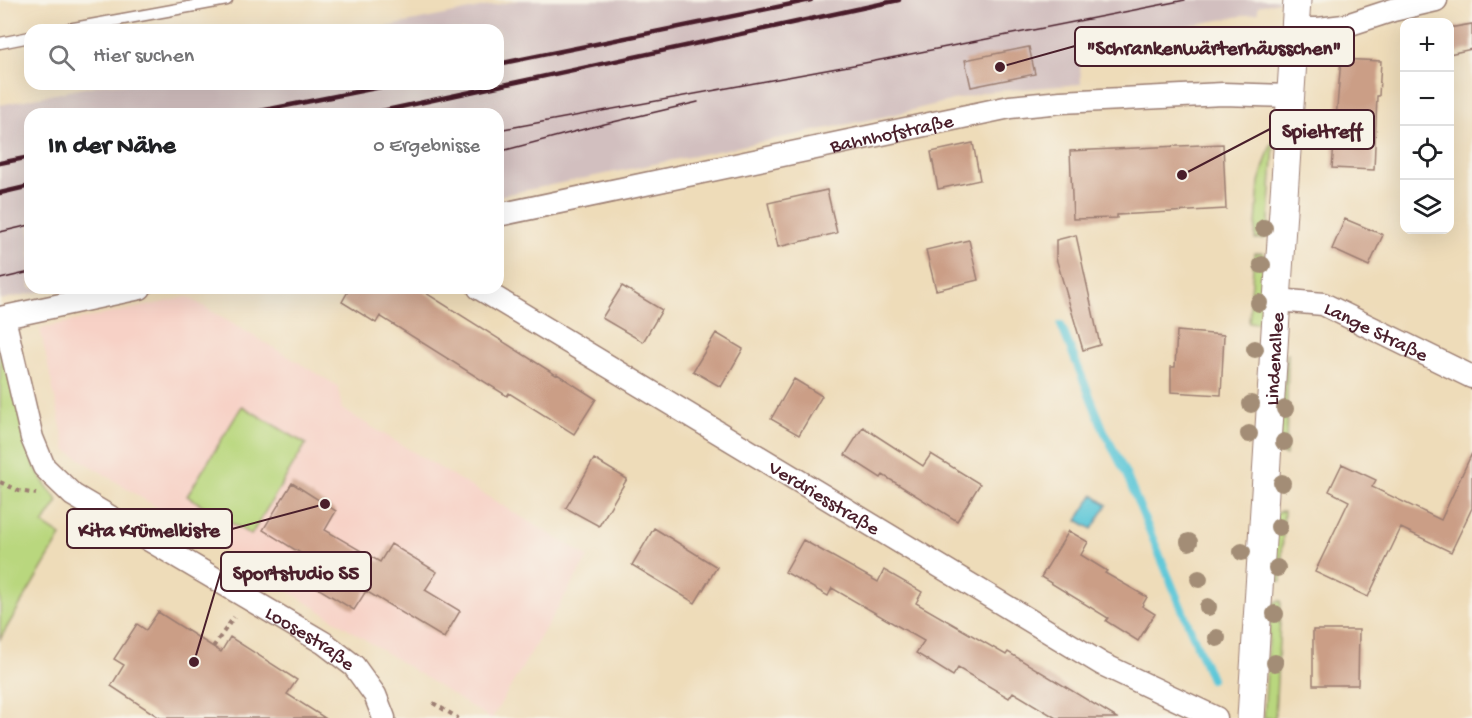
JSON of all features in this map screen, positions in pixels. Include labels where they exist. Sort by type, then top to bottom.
[{"type":"street","name":"Lindenallee","points":[[1251,718],[1298,0]]},
{"type":"street","points":[[1295,28],[1318,29],[1344,26],[1393,10],[1436,0]]},
{"type":"street","name":"Bahnhofstraße","points":[[504,214],[1010,107],[1061,102],[1223,94],[1291,96]]},
{"type":"street","points":[[2,318],[112,294]]},
{"type":"street","name":"Verdriesstraße","points":[[489,294],[1102,664],[1216,718]]},
{"type":"street","name":"Lange Straße","points":[[1277,300],[1323,304],[1472,377]]},
{"type":"street","name":"Loosestraße","points":[[2,318],[32,438],[44,467],[73,495],[324,643],[354,666],[375,695],[384,718]]},
{"type":"lane","points":[[96,24],[227,0]]},
{"type":"lane","points":[[0,43],[24,38]]},
{"type":"path","points":[[433,703],[458,718]]},
{"type":"shaded area","points":[[519,0],[1289,0],[1258,6],[1258,13],[1125,37],[1126,56],[1080,60],[1081,84],[986,92],[892,115],[504,195],[504,108],[24,108],[24,294],[28,294],[0,300],[0,105],[74,90],[504,90],[504,24],[401,24]]},
{"type":"shaded area","points":[[188,297],[338,386],[342,409],[588,557],[492,718],[66,450],[40,328]]},
{"type":"green space","points":[[1271,144],[1274,144],[1268,235],[1263,239],[1255,239],[1259,182]]},
{"type":"green space","points":[[1254,253],[1263,253],[1267,258],[1262,320],[1256,323],[1249,322]]},
{"type":"green space","points":[[0,342],[34,464],[44,483],[58,501],[43,524],[61,536],[0,639]]},
{"type":"green space","points":[[1286,353],[1288,353],[1286,455],[1284,455],[1279,450]]},
{"type":"green space","points":[[242,406],[306,444],[251,535],[187,496]]},
{"type":"green space","points":[[1284,511],[1281,581],[1278,581],[1272,577],[1275,514]]},
{"type":"green space","points":[[1281,601],[1275,718],[1264,718],[1271,604]]},
{"type":"water","points":[[1093,495],[1107,505],[1092,529],[1077,520]]},
{"type":"building","points":[[1472,24],[1472,49],[1454,53],[1454,27]]},
{"type":"building","points":[[1029,47],[1035,74],[971,87],[965,60]]},
{"type":"building","points":[[1341,59],[1381,61],[1374,170],[1332,168]]},
{"type":"building","points":[[973,143],[980,180],[938,189],[931,152]]},
{"type":"building","points":[[1223,144],[1226,209],[1117,215],[1117,218],[1073,219],[1070,151]]},
{"type":"building","points":[[827,190],[837,233],[778,247],[768,203]]},
{"type":"building","points":[[1345,219],[1383,235],[1369,266],[1332,249]]},
{"type":"building","points":[[1076,235],[1100,345],[1083,350],[1056,258],[1056,240]]},
{"type":"building","points":[[969,240],[978,280],[936,290],[926,250]]},
{"type":"building","points":[[622,286],[662,310],[643,342],[602,318]]},
{"type":"building","points":[[347,294],[428,294],[596,399],[574,434],[509,393],[507,396],[380,316],[376,323],[342,302]]},
{"type":"building","points":[[1177,331],[1224,335],[1221,395],[1171,392],[1171,367],[1175,367]]},
{"type":"building","points":[[716,333],[743,349],[721,387],[693,371]]},
{"type":"building","points":[[794,379],[822,396],[799,435],[771,419]]},
{"type":"building","points":[[863,427],[923,466],[931,454],[980,484],[957,521],[883,475],[881,478],[845,455]]},
{"type":"building","points":[[1472,453],[1472,508],[1451,552],[1401,528],[1368,597],[1315,572],[1349,501],[1329,491],[1342,464],[1376,480],[1372,487],[1441,520]]},
{"type":"building","points":[[594,459],[627,479],[599,526],[566,508]]},
{"type":"building","points":[[292,483],[336,511],[325,530],[380,562],[391,544],[437,572],[425,590],[460,611],[444,638],[366,591],[354,610],[296,575],[307,557],[263,530]]},
{"type":"building","points":[[654,528],[717,567],[695,603],[632,565]]},
{"type":"building","points":[[1069,531],[1088,542],[1081,555],[1107,571],[1105,573],[1147,597],[1142,606],[1155,614],[1138,641],[1106,621],[1108,618],[1041,577]]},
{"type":"building","points":[[803,540],[878,582],[884,570],[922,592],[916,603],[1006,655],[1008,652],[1117,718],[1056,718],[1013,692],[1009,698],[958,668],[953,676],[916,653],[924,641],[832,588],[828,596],[785,572]]},
{"type":"building","points":[[158,612],[221,652],[230,637],[297,680],[287,694],[325,718],[160,718],[111,686],[124,665],[114,659],[137,624],[146,630]]},
{"type":"building","points":[[1313,630],[1359,630],[1358,685],[1313,685]]},
{"type":"waterway","points":[[1061,325],[1211,679]]},
{"type":"tram line","points":[[504,129],[870,62],[1185,0]]},
{"type":"tram line","points":[[504,150],[698,102]]},
{"type":"tram line","points":[[0,232],[24,226]]},
{"type":"tram line","points":[[0,279],[24,273]]},
{"type":"railway","points":[[504,63],[811,0]]},
{"type":"railway","points":[[504,85],[899,0]]},
{"type":"railway","points":[[275,108],[366,90]]},
{"type":"railway","points":[[396,108],[480,90]]},
{"type":"railway","points":[[0,163],[24,158]]},
{"type":"railway","points":[[0,193],[24,187]]},
{"type":"place","name":"\"Schrankenwärterhäusschen\"","points":[[1000,67]]},
{"type":"place","name":"Spieltreff","points":[[1182,175]]},
{"type":"place","name":"Kita Krümelkiste","points":[[325,504]]},
{"type":"place","name":"Sportstudio S5","points":[[194,662]]}]
